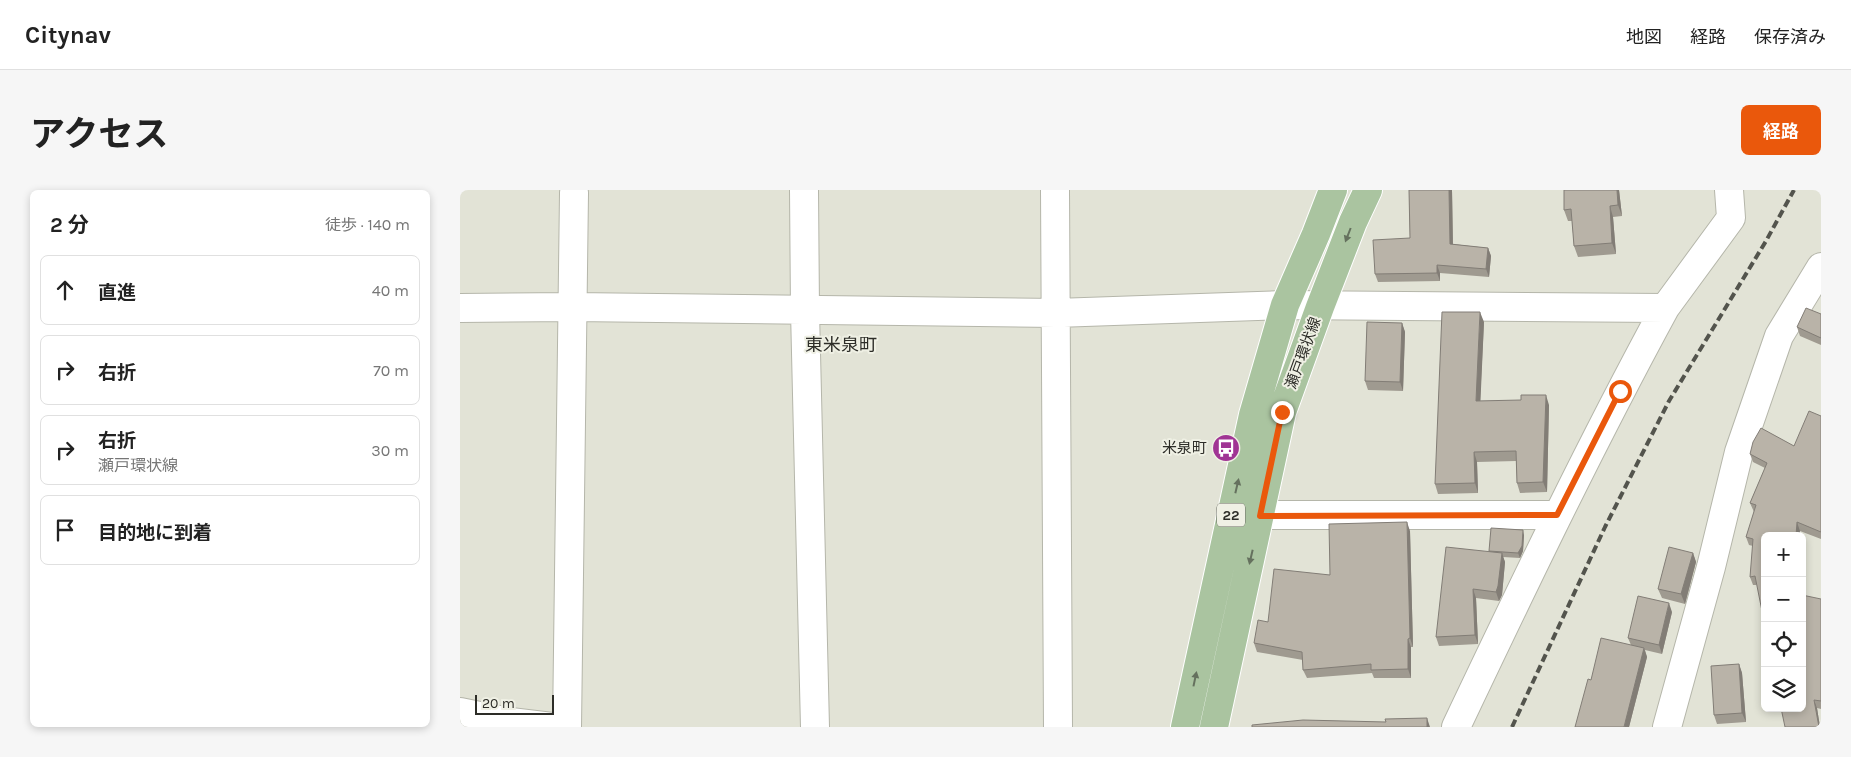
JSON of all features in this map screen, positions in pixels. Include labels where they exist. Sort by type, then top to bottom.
[{"type":"main road","name":"瀬戸環状線","points":[[1185,727],[1253,415],[1285,305],[1333,190]]},
{"type":"main road","name":"瀬戸環状線","points":[[1214,727],[1282,412],[1320,307],[1353,222],[1368,190]]},
{"type":"street","points":[[804,190],[804,311],[815,727]]},
{"type":"street","points":[[1055,190],[1058,727]]},
{"type":"street","points":[[1456,727],[1557,515],[1620,391],[1665,308],[1731,218],[1729,190]]},
{"type":"street","points":[[567,727],[574,193]]},
{"type":"street","points":[[1667,727],[1711,567],[1738,452],[1779,336],[1821,267]]},
{"type":"street","points":[[460,308],[573,307],[1056,313],[1285,305],[1320,307],[1665,308]]},
{"type":"street","points":[[1260,516],[1557,515]]},
{"type":"street","points":[[460,712],[504,721],[552,727]]},
{"type":"building","points":[[1409,190],[1449,190],[1450,244],[1488,248],[1486,269],[1437,265],[1437,273],[1375,274],[1373,240],[1410,238]]},
{"type":"building","points":[[1564,190],[1617,190],[1618,205],[1610,206],[1612,243],[1574,246],[1571,209],[1564,210]]},
{"type":"building","points":[[1806,308],[1821,314],[1821,338],[1797,327]]},
{"type":"building","points":[[1442,312],[1480,312],[1476,401],[1521,400],[1521,395],[1546,395],[1543,482],[1517,483],[1516,451],[1474,452],[1475,483],[1435,484]]},
{"type":"building","points":[[1367,322],[1402,323],[1400,382],[1365,381]]},
{"type":"building","points":[[1809,411],[1821,416],[1821,532],[1797,522],[1796,532],[1761,532],[1761,606],[1755,576],[1750,577],[1753,539],[1746,537],[1756,505],[1750,503],[1767,463],[1750,454],[1753,442],[1761,428],[1794,446]]},
{"type":"building","points":[[1407,522],[1410,638],[1408,639],[1408,669],[1371,670],[1371,664],[1303,670],[1302,652],[1254,643],[1258,620],[1268,622],[1274,569],[1330,575],[1329,524]]},
{"type":"building","points":[[1491,528],[1523,530],[1522,546],[1518,553],[1489,551]]},
{"type":"building","points":[[1446,547],[1502,553],[1496,592],[1473,589],[1475,635],[1436,637]]},
{"type":"building","points":[[1669,547],[1693,553],[1681,594],[1658,589]]},
{"type":"building","points":[[1638,596],[1669,603],[1659,645],[1628,638]]},
{"type":"building","points":[[1806,596],[1821,599],[1821,701],[1814,700],[1819,727],[1785,727],[1782,712],[1806,712]]},
{"type":"building","points":[[1601,638],[1644,648],[1624,727],[1575,727],[1588,679],[1591,680]]},
{"type":"building","points":[[1739,664],[1742,713],[1714,715],[1711,666]]},
{"type":"building","points":[[1427,718],[1427,727],[1252,727],[1252,725],[1303,720],[1386,722],[1385,719]]},
{"type":"railway","points":[[1512,727],[1605,527],[1669,401],[1766,241],[1794,190]]},
{"type":"place","name":"米泉町","points":[[1226,448]]},
{"type":"district","name":"東米泉町","points":[[841,345]]},
{"type":"route","points":[[1282,412],[1260,516],[1557,515],[1620,391]]}]
